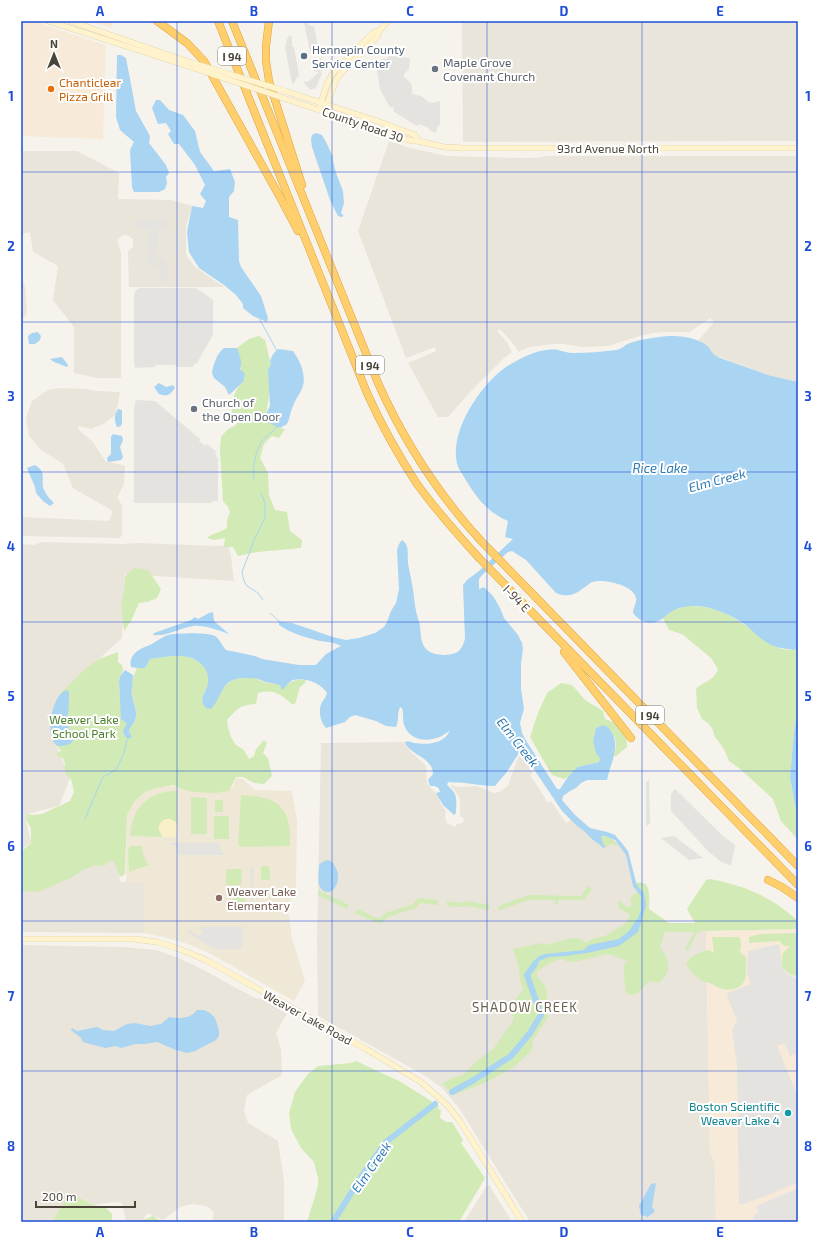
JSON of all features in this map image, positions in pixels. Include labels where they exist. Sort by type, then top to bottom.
[{"type":"highway","points":[[158,21],[187,43],[204,61],[281,199],[308,255],[321,278]]},
{"type":"highway","name":"I 94","points":[[218,21],[321,278]]},
{"type":"highway","name":"I 94","points":[[232,21],[372,368],[397,422],[434,484],[457,514],[489,550],[798,866]]},
{"type":"highway","points":[[269,21],[266,60],[269,81],[309,204],[314,225]]},
{"type":"highway","name":"I-94 E","points":[[321,278],[364,386],[389,437],[410,472],[428,498],[453,529],[540,622]]},
{"type":"highway","points":[[540,622],[631,738]]},
{"type":"highway","name":"I 94","points":[[540,622],[798,886]]},
{"type":"highway","points":[[768,880],[782,887],[798,898]]},
{"type":"main road","name":"County Road 30","points":[[48,21],[325,111],[412,141],[418,141],[415,135],[377,121],[189,62],[70,21]]},
{"type":"main road","points":[[318,109],[324,104],[336,80],[377,37],[380,30],[388,21]]},
{"type":"main road","points":[[324,104],[325,111]]},
{"type":"main road","name":"93rd Avenue North","points":[[418,141],[444,147],[463,148],[798,148]]},
{"type":"main road","name":"Weaver Lake Road","points":[[21,938],[134,940],[156,942],[177,948],[208,961],[366,1049],[421,1082],[447,1105],[460,1121],[522,1222]]},
{"type":"shaded area","points":[[21,21],[33,21],[106,45],[103,139],[21,136]]},
{"type":"shaded area","points":[[91,21],[113,21],[112,28]]},
{"type":"shaded area","points":[[462,21],[798,21],[798,141],[463,142]]},
{"type":"shaded area","points":[[304,23],[314,26],[319,51],[310,51]]},
{"type":"shaded area","points":[[290,35],[292,37],[292,47],[294,47],[299,76],[294,84],[292,84],[285,48],[287,39]]},
{"type":"shaded area","points":[[389,56],[410,58],[409,69],[404,74],[404,77],[412,86],[412,94],[421,96],[430,103],[440,101],[440,125],[438,126],[436,133],[429,130],[429,128],[412,123],[393,111],[393,107],[390,108],[380,89],[377,70],[378,60],[388,58]]},
{"type":"shaded area","points":[[321,58],[322,71],[320,72],[322,73],[316,88],[310,90],[304,82],[309,81],[319,72],[313,71],[312,61]]},
{"type":"shaded area","points":[[389,141],[410,148],[447,156],[535,158],[548,156],[798,156],[798,382],[768,375],[714,355],[705,345],[698,341],[714,322],[710,318],[690,332],[654,333],[608,346],[582,347],[552,344],[529,347],[518,352],[515,346],[500,329],[497,331],[507,342],[512,352],[471,391],[448,417],[438,417],[408,363],[436,351],[435,347],[406,358],[358,231]]},
{"type":"shaded area","points":[[21,151],[77,151],[119,173],[118,199],[172,200],[192,206],[186,226],[187,257],[195,267],[224,287],[129,287],[128,251],[133,247],[133,239],[129,236],[123,235],[119,238],[117,240],[121,253],[121,378],[97,378],[74,373],[74,327],[53,300],[58,266],[33,252],[30,232],[21,234]]},
{"type":"shaded area","points":[[142,219],[166,219],[166,229],[158,229],[157,226],[155,228],[155,230],[158,230],[158,247],[155,248],[155,257],[158,261],[159,258],[164,258],[164,261],[167,261],[167,283],[163,283],[160,279],[160,266],[157,264],[156,267],[151,267],[151,264],[148,263],[148,237],[151,237],[151,227],[148,226],[148,229],[142,229],[142,226],[139,228],[133,226],[137,221]]},
{"type":"shaded area","points":[[21,275],[25,287],[27,313],[21,321]]},
{"type":"shaded area","points":[[140,288],[195,288],[213,300],[213,335],[197,363],[193,365],[193,367],[156,365],[155,367],[135,368],[134,295],[136,290]]},
{"type":"shaded area","points":[[61,388],[120,392],[115,415],[105,423],[91,429],[79,426],[78,429],[93,442],[105,461],[125,466],[124,484],[117,498],[122,505],[122,535],[119,538],[21,536],[22,517],[109,521],[113,511],[73,488],[63,464],[40,449],[29,436],[26,418],[32,401],[48,390]]},
{"type":"shaded area","points":[[136,400],[155,401],[200,439],[199,441],[205,446],[207,444],[217,452],[215,454],[218,459],[218,501],[213,501],[212,503],[134,503],[134,408]]},
{"type":"shaded area","points":[[41,542],[228,545],[234,581],[125,574],[122,638],[99,659],[84,670],[51,725],[56,745],[70,778],[59,806],[27,814],[26,820],[31,842],[21,851],[21,544],[33,545]]},
{"type":"shaded area","points":[[404,742],[409,750],[426,766],[427,782],[439,796],[440,803],[446,811],[445,817],[447,823],[455,827],[457,824],[463,823],[464,819],[460,815],[460,800],[458,795],[450,784],[458,787],[477,786],[494,793],[499,792],[508,786],[517,760],[521,754],[533,773],[530,775],[548,803],[551,801],[566,823],[575,818],[583,827],[623,845],[634,883],[641,893],[641,910],[626,906],[618,901],[637,919],[638,932],[706,931],[710,1153],[715,1164],[716,1222],[530,1222],[459,1108],[442,1088],[424,1075],[318,1016],[317,939],[321,743]]},
{"type":"shaded area","name":"Weaver Lake Elementary","points":[[236,778],[243,779],[255,790],[292,791],[297,821],[296,886],[288,910],[292,938],[305,981],[294,1001],[207,952],[185,943],[144,933],[145,883],[126,882],[127,815],[134,802],[145,792],[157,787],[232,788]]},
{"type":"shaded area","points":[[649,780],[650,824],[646,826],[646,782]]},
{"type":"shaded area","points":[[675,789],[723,836],[735,845],[731,866],[720,861],[708,851],[671,811],[671,794]]},
{"type":"shaded area","points":[[674,836],[703,858],[689,860],[661,838]]},
{"type":"shaded area","points":[[170,843],[220,843],[220,850],[222,850],[224,855],[178,855],[177,846],[170,845]]},
{"type":"shaded area","points":[[112,860],[118,860],[121,882],[145,882],[144,933],[21,932],[21,891],[39,891],[71,878],[82,868]]},
{"type":"shaded area","points":[[251,867],[254,867],[253,911],[250,911]]},
{"type":"shaded area","points":[[199,927],[243,927],[242,949],[217,949],[188,933],[189,930],[199,936],[202,930],[199,929]]},
{"type":"shaded area","points":[[798,929],[798,1222],[716,1222],[715,1164],[710,1153],[706,931]]},
{"type":"shaded area","points":[[779,944],[781,964],[785,972],[798,980],[798,1053],[790,1056],[785,1043],[777,1046],[798,1097],[798,1183],[739,1205],[737,1065],[732,1030],[737,1021],[727,996],[728,993],[751,984],[747,973],[748,951]]},
{"type":"shaded area","points":[[21,945],[124,947],[156,950],[194,965],[255,998],[261,999],[287,1013],[276,1033],[281,1049],[282,1075],[247,1095],[244,1111],[248,1123],[278,1141],[284,1181],[284,1222],[212,1222],[214,1212],[206,1206],[192,1204],[180,1207],[163,1220],[147,1213],[142,1222],[126,1222],[122,1203],[114,1202],[93,1205],[80,1198],[56,1215],[52,1222],[21,1222]]},
{"type":"shaded area","points":[[489,1185],[512,1222],[464,1222],[486,1187]]},
{"type":"shaded area","points":[[798,1188],[798,1222],[753,1222],[752,1220],[754,1215],[759,1212],[756,1206]]},
{"type":"green space","points":[[259,336],[265,340],[271,365],[269,377],[270,390],[266,414],[280,428],[285,429],[279,438],[272,436],[264,444],[260,458],[268,473],[269,495],[275,510],[287,512],[290,531],[302,540],[301,548],[257,552],[238,556],[233,547],[224,547],[225,538],[214,540],[207,538],[227,528],[227,520],[230,512],[223,501],[220,449],[221,437],[228,429],[235,426],[241,418],[239,413],[232,413],[232,401],[235,392],[243,382],[237,348],[249,339]]},
{"type":"green space","points":[[135,568],[148,570],[161,589],[157,598],[139,603],[131,621],[124,631],[121,604],[124,592],[125,576]]},
{"type":"green space","points":[[688,606],[711,608],[721,612],[739,621],[780,648],[798,650],[798,708],[794,732],[790,777],[795,805],[798,810],[798,840],[781,821],[773,799],[739,768],[729,761],[724,749],[715,737],[712,728],[702,719],[697,708],[696,689],[714,676],[718,669],[711,658],[682,634],[669,630],[663,618],[673,610]]},
{"type":"green space","name":"Weaver Lake School Park","points":[[118,652],[118,662],[122,665],[123,670],[119,681],[120,702],[127,724],[126,726],[130,734],[129,729],[135,720],[136,715],[132,690],[133,677],[137,668],[145,668],[150,659],[178,655],[195,660],[208,672],[209,678],[203,696],[218,699],[225,686],[235,679],[254,678],[266,683],[277,684],[281,686],[281,689],[295,680],[306,680],[300,687],[295,704],[292,704],[280,695],[273,692],[258,693],[256,704],[246,705],[240,708],[227,720],[231,737],[236,745],[244,750],[249,759],[254,756],[256,749],[264,740],[267,743],[263,753],[268,758],[272,776],[264,784],[254,783],[243,777],[236,777],[229,791],[215,793],[193,792],[174,785],[156,788],[145,792],[134,802],[127,815],[125,874],[121,877],[112,860],[104,866],[96,865],[83,870],[71,878],[38,892],[21,891],[21,852],[31,843],[31,829],[26,819],[27,814],[42,814],[70,801],[74,792],[71,779],[65,773],[63,758],[57,756],[57,753],[61,751],[53,741],[51,719],[54,706],[61,693],[85,669],[99,659]]},
{"type":"green space","points":[[561,683],[572,685],[585,700],[603,711],[605,719],[616,723],[626,736],[627,747],[614,756],[616,746],[615,737],[600,726],[596,728],[593,741],[600,758],[599,762],[577,767],[568,777],[564,779],[552,775],[530,737],[547,693]]},
{"type":"green space","points":[[177,791],[177,835],[174,837],[130,836],[134,817],[143,803],[158,794]]},
{"type":"green space","points":[[241,795],[265,798],[274,802],[280,807],[285,813],[288,822],[290,846],[241,847],[238,844]]},
{"type":"green space","points":[[191,797],[207,798],[207,834],[191,834]]},
{"type":"green space","points":[[215,800],[223,800],[223,812],[215,812]]},
{"type":"green space","points":[[214,816],[229,816],[229,839],[214,839]]},
{"type":"green space","points":[[601,836],[611,838],[618,846],[611,844],[606,847],[603,844]]},
{"type":"green space","points":[[130,846],[142,846],[143,854],[148,865],[129,872],[128,850]]},
{"type":"green space","points":[[268,866],[270,871],[270,878],[268,880],[261,879],[261,867]]},
{"type":"green space","points":[[226,869],[242,869],[241,885],[226,885]]},
{"type":"green space","points":[[710,879],[735,885],[757,893],[788,912],[798,921],[798,929],[701,931],[696,934],[688,951],[685,949],[694,932],[665,932],[660,947],[666,956],[668,965],[666,974],[659,983],[650,981],[639,993],[629,995],[625,990],[624,972],[624,964],[628,961],[608,954],[578,961],[568,962],[563,959],[556,960],[537,971],[537,976],[546,987],[548,1017],[533,1040],[531,1051],[514,1067],[489,1081],[454,1095],[442,1084],[452,1078],[463,1075],[477,1061],[494,1048],[514,1019],[511,1005],[523,990],[519,968],[513,949],[541,943],[546,945],[571,938],[581,939],[586,943],[591,939],[605,936],[626,923],[630,915],[618,907],[618,900],[626,906],[631,907],[632,904],[630,899],[637,893],[637,883],[645,884],[649,891],[649,909],[669,923],[695,923],[687,909],[706,880]]},
{"type":"green space","points":[[588,886],[592,889],[584,900],[558,900],[558,904],[555,904],[555,900],[528,900],[498,911],[499,906],[528,895],[581,896]]},
{"type":"green space","points":[[318,890],[349,905],[347,909],[318,895]]},
{"type":"green space","points":[[239,896],[244,898],[246,903],[244,908],[239,910],[234,908],[232,903],[234,898]]},
{"type":"green space","points":[[418,898],[438,900],[438,905],[420,903],[416,908],[388,917],[380,924],[355,913],[357,909],[379,919],[387,911],[389,912],[413,904]]},
{"type":"green space","points":[[447,901],[459,903],[469,901],[490,905],[489,910],[468,906],[447,906]]},
{"type":"green space","points":[[761,934],[798,934],[798,976],[788,973],[782,966],[783,954],[790,946],[784,946],[779,941],[749,943],[749,937]]},
{"type":"green space","points":[[712,937],[740,938],[740,952],[746,958],[746,971],[744,981],[738,988],[731,990],[724,989],[711,983],[704,982],[691,971],[687,965],[686,963],[693,956],[699,953],[709,950],[714,953]]},
{"type":"green space","points":[[356,1061],[401,1082],[439,1106],[438,1109],[441,1110],[440,1118],[446,1122],[452,1122],[463,1140],[461,1143],[485,1178],[459,1222],[307,1222],[318,1186],[318,1178],[314,1162],[301,1148],[291,1129],[289,1113],[295,1092],[308,1074],[318,1066],[351,1063]]},
{"type":"green space","points":[[67,1197],[80,1198],[93,1205],[105,1207],[112,1214],[112,1222],[52,1222]]},
{"type":"green space","points":[[153,1216],[162,1222],[143,1222],[143,1220]]},
{"type":"sand","points":[[165,819],[171,819],[177,823],[177,835],[174,837],[163,837],[159,830],[160,823]]},
{"type":"water","points":[[117,55],[121,55],[126,58],[136,111],[150,136],[149,143],[166,165],[169,173],[166,177],[167,183],[165,189],[159,192],[134,192],[132,187],[130,150],[134,142],[120,130],[116,117]]},
{"type":"water","points":[[156,100],[160,100],[169,110],[183,115],[195,131],[200,152],[214,171],[230,169],[235,182],[234,191],[229,197],[229,217],[238,220],[239,261],[241,267],[261,296],[268,318],[267,322],[253,316],[243,308],[243,304],[236,295],[199,268],[189,252],[187,232],[192,206],[203,208],[206,201],[200,194],[205,185],[195,165],[179,144],[174,144],[168,134],[171,131],[166,123],[158,124],[152,108]]},
{"type":"water","points":[[316,133],[322,135],[333,157],[336,173],[343,191],[344,203],[341,213],[344,216],[341,217],[338,216],[330,200],[312,147],[312,135]]},
{"type":"water","points":[[38,332],[41,336],[40,340],[35,344],[29,344],[28,336],[32,333]]},
{"type":"water","name":"Rice Lake","points":[[668,336],[697,340],[706,345],[720,358],[768,375],[798,382],[798,650],[780,648],[770,644],[738,620],[721,612],[705,607],[693,606],[681,608],[672,611],[658,621],[650,623],[643,621],[633,613],[636,600],[634,593],[624,586],[610,582],[592,582],[573,594],[566,595],[556,593],[526,560],[512,551],[508,552],[483,574],[479,579],[479,589],[484,587],[493,596],[504,618],[518,635],[522,643],[521,689],[524,709],[520,723],[522,733],[557,789],[560,789],[577,767],[599,762],[600,758],[596,753],[593,741],[596,728],[605,726],[613,736],[615,748],[607,780],[587,780],[563,796],[562,800],[575,815],[590,828],[615,835],[628,851],[636,882],[644,893],[646,906],[638,932],[619,946],[587,953],[549,957],[539,961],[532,970],[530,969],[534,961],[539,956],[584,950],[589,945],[619,939],[629,931],[638,918],[641,910],[641,896],[633,886],[626,855],[615,840],[601,836],[603,844],[606,847],[603,848],[577,826],[562,811],[521,750],[506,773],[495,786],[448,782],[447,785],[456,798],[456,813],[454,815],[443,805],[436,793],[440,792],[438,787],[430,786],[428,780],[433,774],[432,768],[425,760],[411,750],[405,742],[424,744],[440,741],[448,735],[450,730],[433,739],[426,740],[414,737],[405,727],[403,710],[400,707],[396,727],[386,726],[376,721],[355,715],[350,717],[345,722],[326,728],[322,723],[320,712],[322,702],[327,693],[321,686],[303,679],[293,680],[281,690],[281,686],[279,685],[259,679],[237,679],[227,684],[211,709],[206,708],[203,705],[202,699],[208,683],[208,675],[203,666],[195,660],[183,656],[150,659],[145,668],[131,667],[131,662],[132,658],[137,652],[168,635],[192,633],[215,636],[226,650],[255,656],[262,659],[299,665],[316,665],[326,654],[341,646],[299,635],[283,628],[279,625],[279,622],[292,623],[346,640],[375,633],[384,627],[396,603],[399,589],[397,550],[402,540],[405,542],[407,547],[408,566],[423,644],[426,649],[435,654],[445,655],[459,651],[465,639],[463,585],[513,539],[505,537],[508,521],[484,505],[458,467],[456,454],[457,440],[461,426],[476,398],[496,375],[506,367],[536,352],[551,350],[573,353],[611,351],[622,348],[639,340]]},
{"type":"water","points":[[224,348],[237,348],[241,361],[240,369],[245,374],[243,382],[229,395],[225,387],[214,378],[212,373],[216,359]]},
{"type":"water","points":[[278,349],[293,351],[300,363],[304,377],[303,386],[291,410],[289,420],[287,424],[280,428],[267,422],[266,414],[270,406],[268,369],[271,365],[270,361],[273,354]]},
{"type":"water","points":[[62,357],[68,365],[67,367],[50,359]]},
{"type":"water","points":[[159,383],[166,387],[173,385],[175,388],[168,395],[162,395],[159,394],[154,387]]},
{"type":"water","points":[[118,409],[122,410],[122,423],[121,426],[117,427],[115,418]]},
{"type":"water","points":[[113,434],[122,436],[123,440],[120,447],[123,457],[121,460],[108,462],[107,458],[111,454],[111,437]]},
{"type":"water","points":[[35,465],[43,474],[43,486],[45,492],[54,503],[50,506],[36,493],[27,468]]},
{"type":"water","points":[[213,612],[214,621],[229,634],[202,626],[193,626],[168,634],[153,635],[154,633],[191,620],[195,617],[198,619]]},
{"type":"water","points":[[125,670],[133,675],[132,693],[136,713],[135,720],[129,729],[132,737],[128,739],[124,735],[123,730],[127,724],[121,719],[119,681],[120,676]]},
{"type":"water","points":[[67,690],[69,692],[69,706],[67,724],[72,734],[73,741],[63,746],[57,746],[51,736],[52,712],[58,698]]},
{"type":"water","points":[[798,708],[798,810],[795,805],[790,777],[794,732]]},
{"type":"water","points":[[327,860],[331,861],[338,874],[336,886],[328,892],[324,891],[320,887],[318,880],[319,865]]},
{"type":"water","points":[[197,1010],[204,1010],[215,1018],[219,1030],[219,1036],[216,1040],[195,1051],[187,1053],[157,1042],[136,1044],[121,1048],[116,1046],[105,1048],[83,1042],[81,1038],[71,1030],[72,1028],[77,1031],[97,1027],[103,1030],[114,1031],[127,1024],[135,1023],[150,1026],[161,1024],[169,1017],[188,1017]]},
{"type":"water","points":[[656,1183],[652,1207],[655,1211],[648,1217],[641,1215],[639,1206],[651,1184]]},
{"type":"waterway","points":[[259,318],[277,351]]},
{"type":"waterway","points":[[254,479],[254,464],[259,447],[264,439],[277,426]]},
{"type":"waterway","points":[[261,493],[265,503],[265,518],[255,538],[242,572],[247,586],[258,593],[263,600]]},
{"type":"waterway","points":[[270,613],[280,622]]},
{"type":"waterway","points":[[103,777],[116,770],[124,753],[127,740]]},
{"type":"waterway","points":[[85,819],[102,779]]},
{"type":"waterway","name":"Elm Creek","points":[[452,1092],[474,1080],[511,1056],[530,1033],[541,1015],[527,975],[535,964]]},
{"type":"waterway","name":"Elm Creek","points":[[333,1222],[363,1174],[386,1142],[435,1104]]},
{"type":"place","name":"Hennepin County Service Center","points":[[304,56]]},
{"type":"place","name":"Maple Grove Covenant Church","points":[[435,69]]},
{"type":"place","name":"Chanticlear Pizza Grill","points":[[51,89]]},
{"type":"place","name":"Church of the Open Door","points":[[194,409]]},
{"type":"place","name":"Weaver Lake Elementary","points":[[219,898]]},
{"type":"place","name":"Boston Scientific Weaver Lake 4","points":[[788,1113]]},
{"type":"district","name":"SHADOW CREEK","points":[[525,1007]]}]
